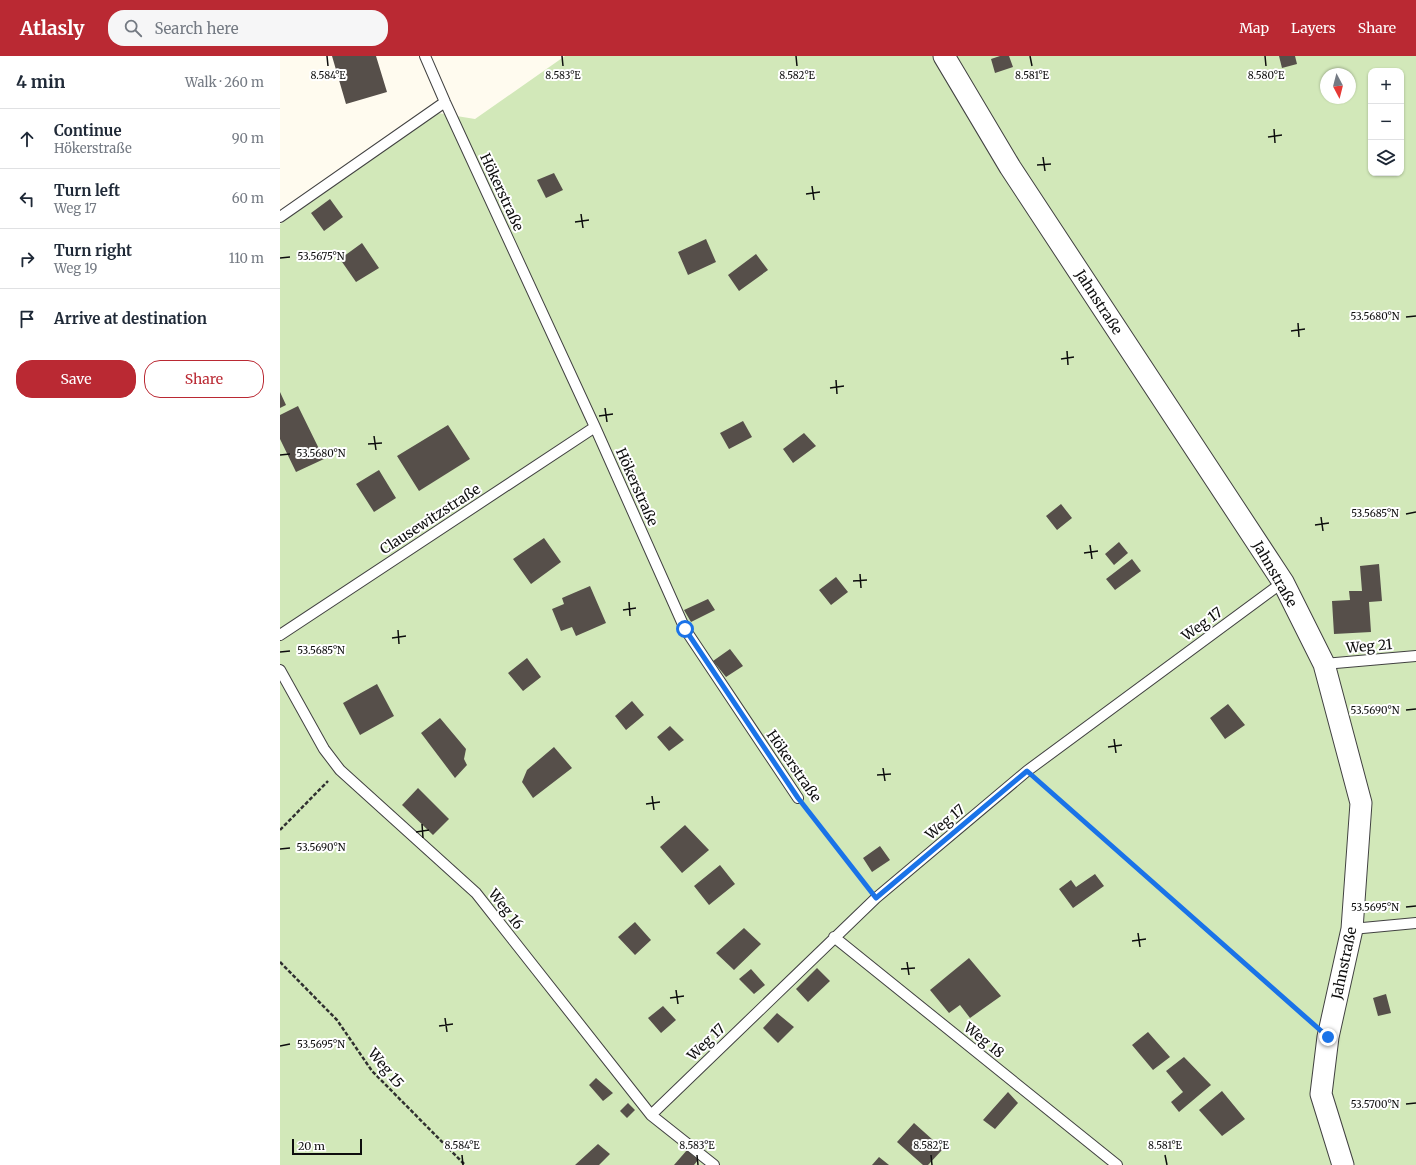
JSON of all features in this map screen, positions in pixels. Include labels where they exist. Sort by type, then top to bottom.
[{"type":"street","name":"Jahnstraße","points":[[944,56],[1010,167],[1283,582],[1324,664],[1361,803],[1352,929],[1328,1037],[1321,1094],[1343,1165]]},
{"type":"lane","name":"Hökerstraße","points":[[425,56],[595,427],[685,629],[798,798]]},
{"type":"lane","points":[[280,217],[445,102]]},
{"type":"lane","name":"Clausewitzstraße","points":[[280,635],[595,427]]},
{"type":"lane","name":"Weg 17","points":[[651,1115],[876,898],[1027,771],[1283,582]]},
{"type":"lane","name":"Weg 21","points":[[1324,664],[1416,656]]},
{"type":"lane","name":"Weg 16","points":[[280,670],[324,749],[340,770],[476,893],[651,1115],[714,1165]]},
{"type":"lane","points":[[1352,929],[1416,923]]},
{"type":"lane","name":"Weg 18","points":[[834,937],[1117,1165]]},
{"type":"path","points":[[280,830],[340,770]]},
{"type":"path","points":[[1027,771],[1328,1037]]},
{"type":"path","name":"Hökerstraße","points":[[798,798],[876,898]]},
{"type":"path","name":"Weg 15","points":[[280,962],[337,1020],[372,1071],[465,1165]]},
{"type":"green space","points":[[565,56],[1416,56],[1416,1165],[280,1165],[280,224],[438,113],[475,119]]},
{"type":"building","points":[[332,56],[376,56],[387,92],[346,104]]},
{"type":"building","points":[[1000,56],[1009,56],[1013,67],[995,73],[991,59]]},
{"type":"building","points":[[1279,56],[1295,56],[1297,64],[1282,68]]},
{"type":"building","points":[[554,173],[563,190],[546,198],[537,180]]},
{"type":"building","points":[[330,199],[343,217],[324,231],[311,213]]},
{"type":"building","points":[[706,239],[716,262],[688,275],[678,252]]},
{"type":"building","points":[[362,243],[379,268],[356,282],[340,259]]},
{"type":"building","points":[[756,254],[768,270],[739,291],[728,275]]},
{"type":"building","points":[[280,392],[286,405],[280,408]]},
{"type":"building","points":[[298,406],[324,459],[296,472],[280,439],[280,415]]},
{"type":"building","points":[[743,421],[752,437],[729,449],[720,433]]},
{"type":"building","points":[[448,425],[470,459],[419,491],[397,456]]},
{"type":"building","points":[[804,433],[816,446],[793,463],[783,449]]},
{"type":"building","points":[[379,470],[396,498],[374,512],[356,484]]},
{"type":"building","points":[[1061,504],[1072,518],[1057,530],[1046,516]]},
{"type":"building","points":[[544,538],[561,562],[531,584],[513,559]]},
{"type":"building","points":[[1119,542],[1128,553],[1114,565],[1105,554]]},
{"type":"building","points":[[1132,559],[1141,571],[1115,590],[1106,579]]},
{"type":"building","points":[[1379,564],[1382,601],[1369,602],[1371,632],[1334,634],[1332,601],[1350,600],[1349,591],[1362,591],[1360,566]]},
{"type":"building","points":[[836,577],[848,592],[831,605],[819,590]]},
{"type":"building","points":[[590,586],[606,623],[576,636],[572,627],[561,631],[552,609],[564,604],[562,598]]},
{"type":"building","points":[[708,599],[715,610],[691,622],[684,610]]},
{"type":"building","points":[[730,649],[743,666],[726,677],[713,661]]},
{"type":"building","points":[[527,658],[541,677],[523,691],[508,673]]},
{"type":"building","points":[[377,684],[394,716],[360,735],[343,703]]},
{"type":"building","points":[[632,701],[644,715],[626,730],[615,716]]},
{"type":"building","points":[[1228,704],[1245,725],[1225,739],[1210,718]]},
{"type":"building","points":[[440,718],[466,749],[464,759],[467,765],[455,778],[421,733]]},
{"type":"building","points":[[670,726],[684,740],[669,751],[657,737]]},
{"type":"building","points":[[554,747],[572,768],[533,798],[522,782],[527,770]]},
{"type":"building","points":[[418,788],[449,819],[433,835],[402,805]]},
{"type":"building","points":[[685,825],[709,850],[682,873],[660,847]]},
{"type":"building","points":[[880,846],[890,860],[872,872],[863,858]]},
{"type":"building","points":[[720,865],[735,884],[709,905],[694,886]]},
{"type":"building","points":[[1095,874],[1104,886],[1073,908],[1059,889],[1071,880],[1076,887]]},
{"type":"building","points":[[635,922],[651,940],[635,955],[618,937]]},
{"type":"building","points":[[744,928],[761,944],[734,970],[716,953]]},
{"type":"building","points":[[969,958],[1001,996],[970,1018],[960,1005],[949,1013],[930,990]]},
{"type":"building","points":[[817,968],[830,981],[808,1002],[796,989]]},
{"type":"building","points":[[751,969],[765,985],[754,994],[739,979]]},
{"type":"building","points":[[1386,994],[1391,1013],[1378,1016],[1373,998]]},
{"type":"building","points":[[663,1006],[676,1020],[661,1033],[648,1018]]},
{"type":"building","points":[[777,1013],[794,1027],[778,1043],[763,1028]]},
{"type":"building","points":[[1148,1032],[1170,1057],[1153,1070],[1132,1045]]},
{"type":"building","points":[[1184,1057],[1211,1085],[1179,1112],[1171,1102],[1183,1092],[1166,1071]]},
{"type":"building","points":[[596,1078],[613,1093],[603,1101],[589,1085]]},
{"type":"building","points":[[1222,1091],[1245,1119],[1222,1136],[1199,1110]]},
{"type":"building","points":[[1008,1092],[1018,1103],[995,1129],[983,1120]]},
{"type":"building","points":[[628,1103],[635,1110],[627,1118],[620,1111]]},
{"type":"building","points":[[914,1123],[943,1149],[928,1165],[923,1165],[897,1142]]},
{"type":"building","points":[[598,1144],[610,1154],[599,1165],[575,1165]]},
{"type":"building","points":[[687,1150],[698,1160],[694,1165],[674,1165]]},
{"type":"building","points":[[879,1157],[889,1165],[872,1165]]},
{"type":"route","points":[[685,629],[798,798],[876,898],[1027,771],[1328,1037]]}]
